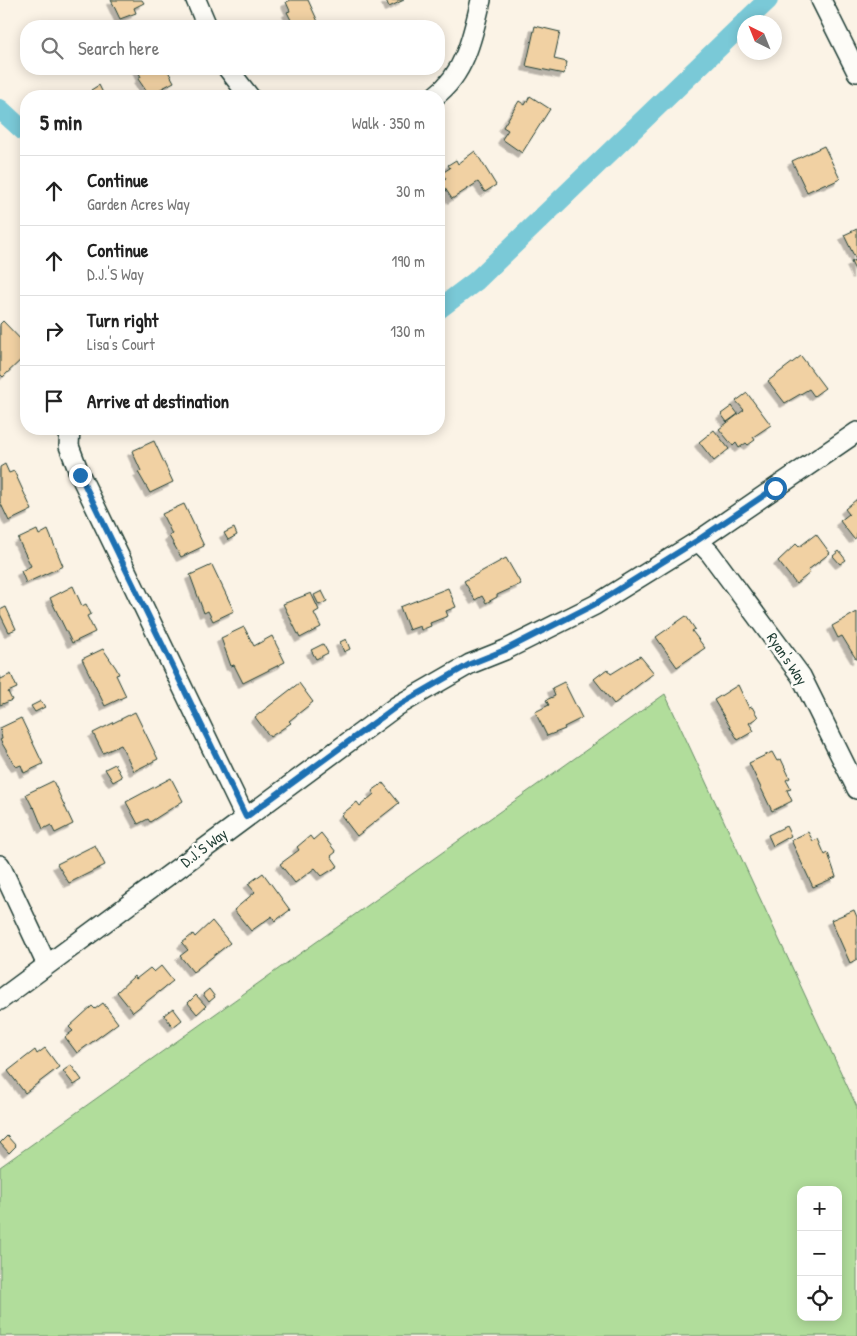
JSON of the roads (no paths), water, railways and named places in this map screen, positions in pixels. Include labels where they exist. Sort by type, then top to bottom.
[{"type":"street","points":[[196,0],[204,20]]},
{"type":"street","points":[[443,90],[447,87],[471,45],[481,0]]},
{"type":"street","points":[[821,0],[857,72]]},
{"type":"street","points":[[233,75],[244,90]]},
{"type":"street","name":"D.J.'S Way","points":[[0,1000],[397,706],[470,664],[505,650],[595,604],[698,540],[857,432]]},
{"type":"street","points":[[70,435],[69,446],[80,475],[246,817]]},
{"type":"street","name":"Ryan's Way","points":[[698,540],[710,553],[801,676],[857,789]]},
{"type":"street","points":[[0,865],[46,965]]},
{"type":"waterway","points":[[752,15],[768,0]]},
{"type":"waterway","points":[[445,304],[476,281],[737,30]]},
{"type":"waterway","points":[[0,109],[20,127]]}]
